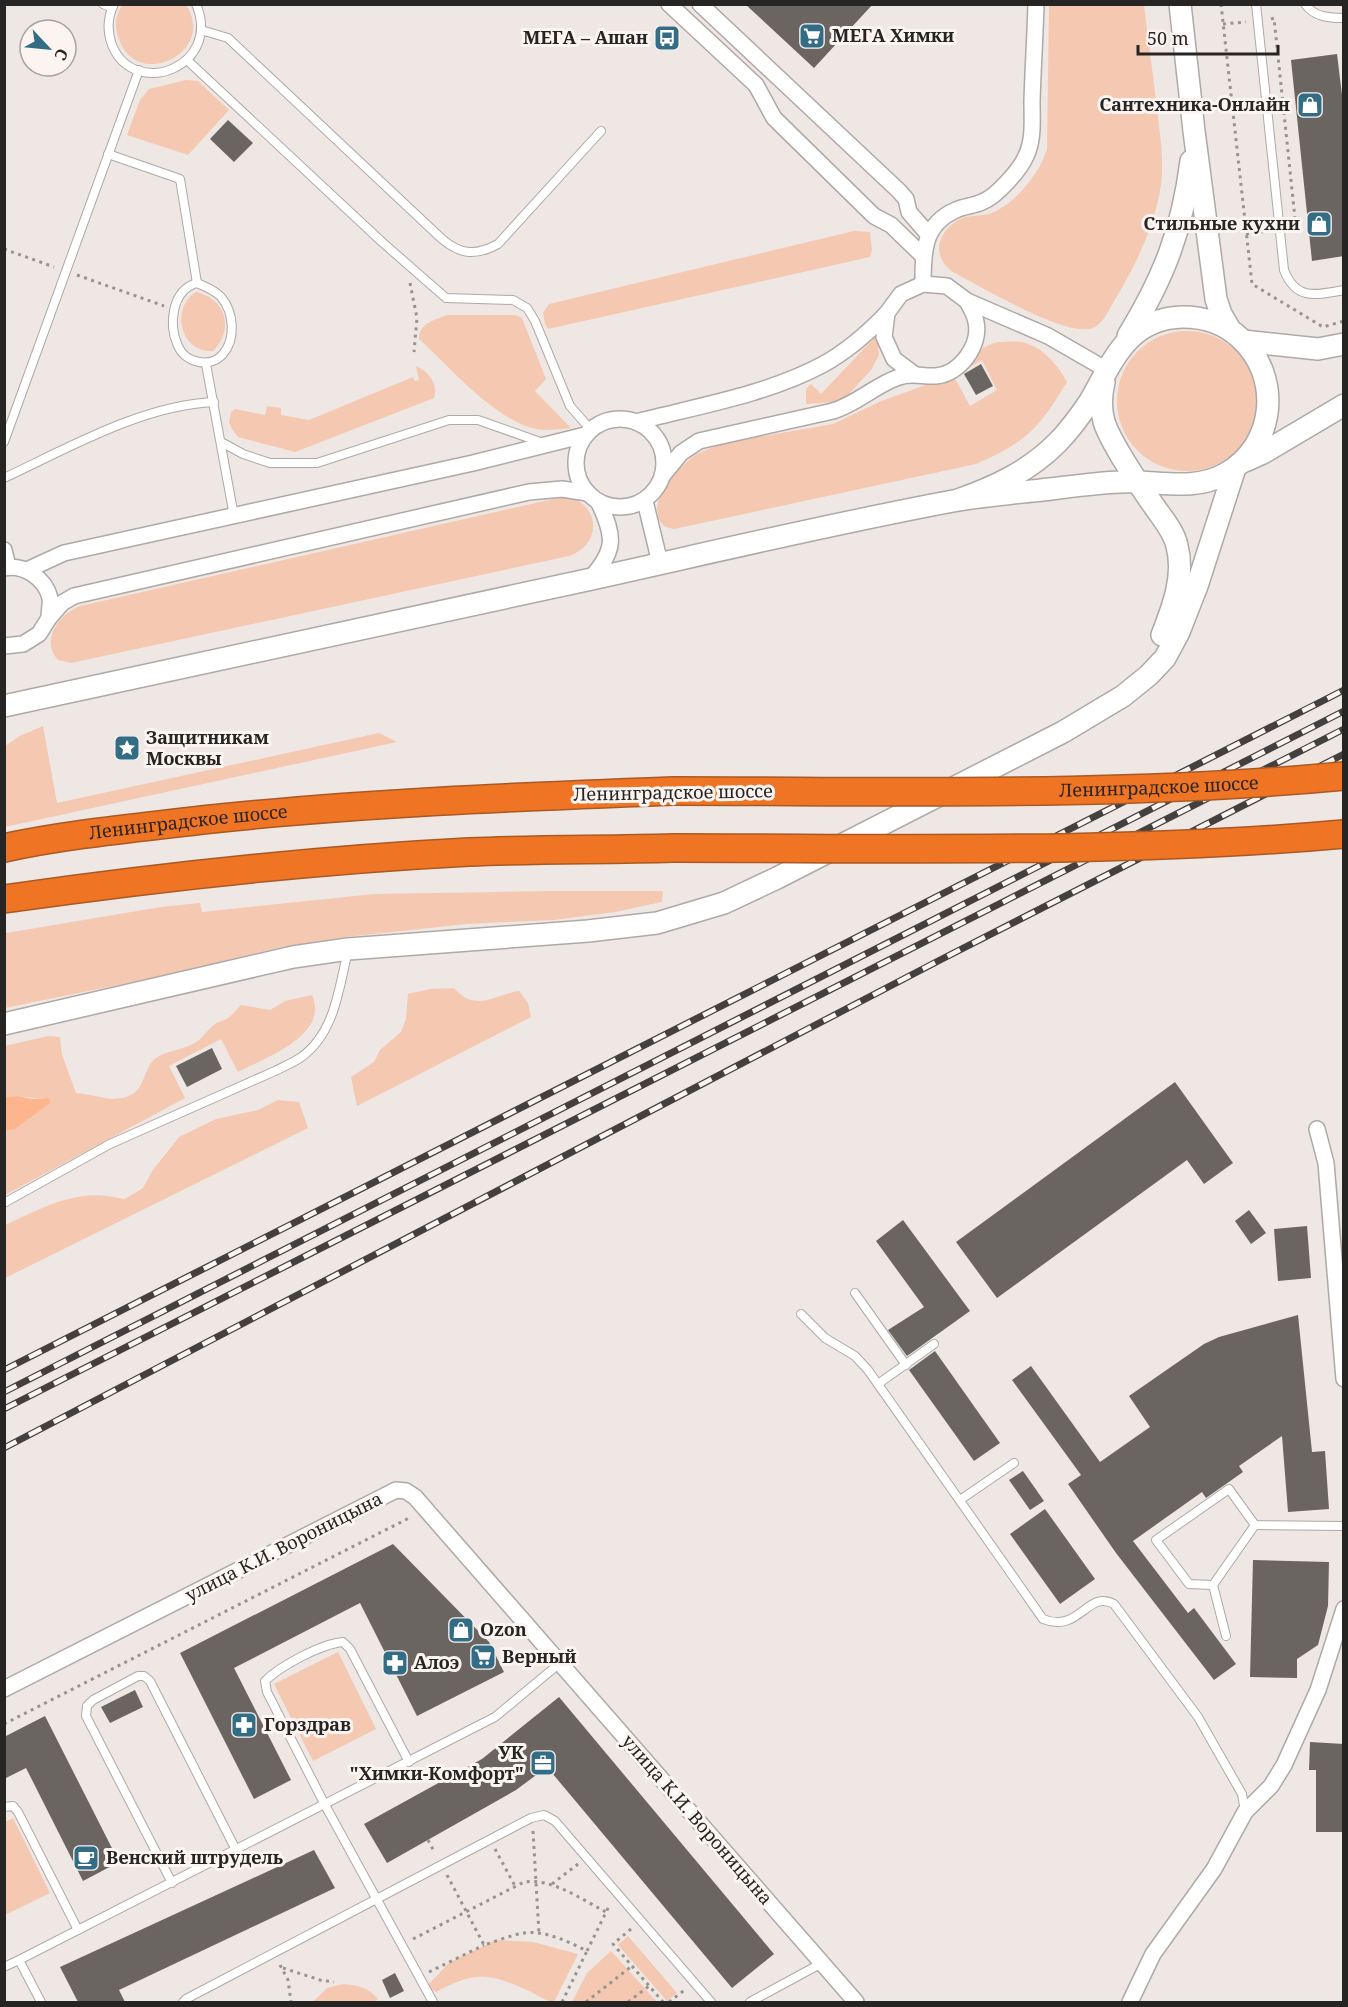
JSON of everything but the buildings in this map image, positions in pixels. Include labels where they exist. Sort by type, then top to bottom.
[{"type":"highway","name":"Ленинградское шоссе","points":[[6,848],[141,827],[277,812],[468,799],[674,791],[1100,791],[1294,781],[1344,776]]},
{"type":"highway","points":[[4,899],[146,879],[279,866],[469,852],[673,848],[1092,848],[1288,839],[1344,834]]},
{"type":"main road","points":[[4,1024],[293,957],[348,949],[588,931],[657,923],[724,903],[1062,732],[1123,696],[1149,675],[1165,658],[1179,632],[1238,465],[1252,451],[1260,438],[1268,410],[1266,380],[1261,365],[1221,314],[1216,299],[1180,4]]},
{"type":"main road","points":[[958,500],[1002,483],[1027,468],[1054,447],[1082,414],[1143,311],[1175,243],[1185,202],[1194,131]]},
{"type":"main road","points":[[1122,345],[1146,327],[1174,318],[1204,319],[1237,336],[1318,349],[1344,344]]},
{"type":"main road","points":[[1107,370],[1102,393],[1102,415],[1106,430],[1136,482],[1165,521],[1177,543],[1180,571],[1173,608],[1161,639],[1150,662],[1123,696]]},
{"type":"main road","points":[[4,706],[958,500],[1120,482],[1194,484],[1208,482],[1263,453],[1344,405]]},
{"type":"main road","points":[[1122,456],[1148,477],[1164,482]]},
{"type":"street","points":[[669,4],[756,85],[774,118],[874,216],[891,225],[923,256]]},
{"type":"street","points":[[700,4],[899,191],[906,199],[909,212],[928,234]]},
{"type":"street","points":[[923,284],[923,256],[928,234],[943,217],[992,197],[1021,166],[1027,154],[1032,120],[1036,4]]},
{"type":"street","points":[[636,422],[790,380],[823,364],[873,328],[901,294],[923,284],[947,286],[967,301],[1048,336],[1107,370]]},
{"type":"street","points":[[663,475],[681,453],[699,441],[840,409],[899,377],[914,374],[938,376],[960,366],[974,347],[976,323],[967,301]]},
{"type":"street","points":[[887,313],[884,338],[894,359],[914,374]]},
{"type":"street","points":[[4,645],[23,644],[39,634],[62,603],[74,596],[529,492],[562,489],[620,509],[645,501],[662,482],[665,456],[654,433],[633,420],[607,420],[588,433],[547,444],[64,553],[27,570]]},
{"type":"street","points":[[588,433],[575,457],[579,483],[593,498],[609,524],[610,549],[602,565],[590,579]]},
{"type":"street","points":[[645,501],[660,563]]},
{"type":"street","points":[[4,550],[6,567],[27,570],[42,581],[50,598],[49,618]]},
{"type":"street","points":[[1317,1129],[1326,1163],[1344,1379]]},
{"type":"street","name":"улица К.И. Вороницына","points":[[4,1689],[396,1490],[406,1491],[415,1497],[856,2002]]},
{"type":"street","points":[[1130,2002],[1153,1954],[1214,1869],[1245,1812],[1271,1786],[1284,1765],[1318,1689],[1344,1609]]},
{"type":"lane","points":[[103,4],[113,6],[108,24],[109,36],[114,49],[123,61],[150,73],[174,69],[187,60],[198,43],[201,30],[196,4]]},
{"type":"lane","points":[[1257,4],[1284,270],[1289,282],[1309,295],[1344,290]]},
{"type":"lane","points":[[1305,4],[1310,12],[1330,18],[1344,18]]},
{"type":"lane","points":[[201,30],[228,38],[442,240],[463,252],[478,252],[498,244],[601,131]]},
{"type":"lane","points":[[187,60],[407,265],[446,298],[513,300],[527,308],[535,321],[570,406],[588,433]]},
{"type":"lane","points":[[4,442],[139,70]]},
{"type":"lane","points":[[108,154],[180,179],[197,284]]},
{"type":"lane","points":[[197,284],[212,290],[221,297],[231,318],[231,341],[216,361],[206,364],[186,355],[178,347],[172,319],[180,295],[188,286],[197,284]]},
{"type":"lane","points":[[206,364],[234,516]]},
{"type":"lane","points":[[4,478],[145,415],[188,403],[214,402]]},
{"type":"lane","points":[[221,442],[243,454],[270,463],[317,463],[449,420],[478,420],[547,444]]},
{"type":"lane","points":[[4,1203],[110,1144],[275,1071],[300,1057],[317,1042],[327,1027],[348,949]]},
{"type":"lane","points":[[855,1293],[906,1365]]},
{"type":"lane","points":[[801,1314],[825,1338],[855,1356],[868,1370],[1043,1619],[1054,1624],[1066,1622],[1097,1601],[1108,1600],[1114,1604],[1198,1717],[1242,1794],[1245,1812]]},
{"type":"lane","points":[[878,1384],[934,1344]]},
{"type":"lane","points":[[960,1500],[1014,1463]]},
{"type":"lane","points":[[1213,1585],[1190,1584],[1156,1540],[1229,1489],[1255,1525]]},
{"type":"lane","points":[[1255,1525],[1344,1526]]},
{"type":"lane","points":[[1226,1636],[1213,1585],[1255,1525]]},
{"type":"lane","points":[[409,1762],[350,1649],[343,1642],[331,1643],[274,1672],[265,1681],[267,1692],[325,1805],[433,2002]]},
{"type":"lane","points":[[4,1967],[495,1717],[560,1662]]},
{"type":"lane","points":[[171,1882],[86,1716],[87,1706],[93,1700],[138,1676],[144,1676],[150,1681],[236,1850]]},
{"type":"lane","points":[[4,1807],[13,1806],[18,1812],[78,1930]]},
{"type":"lane","points":[[183,2002],[490,1839],[532,1818],[544,1815],[555,1821],[711,2002]]},
{"type":"lane","points":[[20,1960],[41,2002]]},
{"type":"lane","points":[[750,2002],[822,1963]]},
{"type":"path","points":[[1221,4],[1252,284],[1323,327],[1344,321]]},
{"type":"path","points":[[4,249],[54,267]]},
{"type":"path","points":[[407,265],[417,318],[414,352]]},
{"type":"path","points":[[78,275],[174,309]]},
{"type":"path","points":[[4,1724],[426,1510]]},
{"type":"path","points":[[532,1818],[539,1934]]},
{"type":"path","points":[[490,1839],[515,1886]]},
{"type":"path","points":[[428,1840],[484,1945]]},
{"type":"path","points":[[552,1885],[586,1857]]},
{"type":"path","points":[[402,1945],[515,1886],[536,1880],[552,1885],[606,1912]]},
{"type":"path","points":[[562,2002],[616,1892]]},
{"type":"path","points":[[640,1920],[613,1944],[663,2002]]},
{"type":"path","points":[[419,1977],[484,1945],[525,1932],[570,1942],[587,1951]]},
{"type":"path","points":[[271,1954],[283,1968],[291,1993],[291,2002]]},
{"type":"path","points":[[586,2002],[632,1966]]},
{"type":"path","points":[[283,1968],[334,1982]]},
{"type":"path","points":[[669,2002],[694,1983]]},
{"type":"path","points":[[628,2002],[649,1986]]},
{"type":"shaded area","points":[[123,4],[186,5],[193,22],[191,38],[183,51],[170,60],[155,64],[140,62],[127,53],[116,28],[116,20]]},
{"type":"shaded area","points":[[1049,5],[1144,5],[1154,83],[1162,160],[1157,205],[1138,258],[1124,284],[1102,321],[1089,329],[1076,329],[1059,324],[1020,308],[951,271],[939,253],[941,240],[948,228],[960,219],[989,214],[1008,204],[1025,188],[1044,158],[1047,149]]},
{"type":"shaded area","points":[[186,80],[198,81],[229,110],[188,155],[127,135],[140,100],[149,89]]},
{"type":"shaded area","points":[[854,231],[870,232],[872,250],[870,257],[548,329],[545,324],[543,313],[549,304]]},
{"type":"shaded area","points":[[196,292],[215,301],[224,316],[224,334],[213,351],[202,350],[193,345],[182,328],[183,308]]},
{"type":"shaded area","points":[[447,315],[515,315],[522,318],[546,379],[535,391],[571,428],[543,430],[526,426],[509,418],[476,394],[419,339],[425,326]]},
{"type":"shaded area","points":[[1187,331],[1214,337],[1226,343],[1236,352],[1245,362],[1251,374],[1257,401],[1251,428],[1245,440],[1236,450],[1226,459],[1214,465],[1187,471],[1160,465],[1148,459],[1138,450],[1129,440],[1123,428],[1117,401],[1123,374],[1129,362],[1138,352],[1148,343],[1160,337]]},
{"type":"shaded area","points":[[877,335],[879,355],[871,370],[847,396],[833,402],[806,404],[806,389],[811,384],[821,394]]},
{"type":"shaded area","points":[[998,342],[1030,344],[1054,363],[1067,382],[1048,411],[1030,432],[1020,441],[993,456],[976,464],[674,529],[665,527],[659,520],[657,509],[659,497],[673,474],[695,455],[722,443],[833,424],[879,402],[953,375],[970,406],[997,390],[982,360],[966,369],[979,351]]},
{"type":"shaded area","points":[[416,366],[425,371],[434,383],[434,398],[295,452],[238,437],[229,422],[231,412],[235,409],[265,415],[267,406],[281,408],[281,415],[309,420],[413,377],[415,381],[419,380]]},
{"type":"shaded area","points":[[570,497],[588,510],[593,527],[586,544],[569,556],[71,663],[58,660],[53,652],[51,644],[54,628],[65,615],[80,606]]},
{"type":"shaded area","points":[[43,726],[57,803],[379,733],[397,742],[5,827],[5,746],[20,736]]},
{"type":"shaded area","points":[[663,891],[662,902],[615,912],[554,920],[467,924],[346,937],[281,947],[186,971],[5,1008],[6,933],[161,907],[200,903],[202,912],[374,894]]},
{"type":"shaded area","points":[[454,988],[470,1000],[477,1001],[519,991],[528,1003],[531,1017],[357,1106],[351,1077],[374,1062],[380,1050],[401,1032],[406,1019],[408,994],[430,989]]},
{"type":"shaded area","points":[[312,995],[315,1009],[312,1022],[292,1043],[238,1072],[221,1039],[169,1066],[185,1098],[5,1195],[5,1131],[24,1122],[49,1098],[5,1097],[4,1046],[49,1036],[60,1037],[62,1055],[76,1093],[110,1099],[124,1098],[136,1092],[149,1066],[156,1058],[195,1043],[212,1026],[230,1017],[241,1005],[270,1010],[285,1001]]},
{"type":"shaded area","points":[[18,1096],[32,1099],[49,1098],[50,1103],[15,1129],[5,1131],[5,1097]]},
{"type":"shaded area","points":[[278,1100],[299,1102],[308,1128],[5,1278],[5,1225],[63,1200],[94,1195],[125,1199],[143,1188],[153,1170],[179,1137],[216,1119],[258,1110]]},
{"type":"shaded area","points":[[338,1652],[376,1729],[313,1761],[274,1684]]},
{"type":"shaded area","points":[[13,1818],[50,1893],[5,1915],[5,1822]]},
{"type":"shaded area","points":[[628,1936],[677,1993],[667,2001],[618,1945]]},
{"type":"shaded area","points":[[496,1940],[533,1942],[578,1954],[554,2002],[492,1978],[461,1980],[436,1992],[426,1987],[450,1962]]},
{"type":"shaded area","points":[[611,1951],[657,2002],[572,2002],[587,1973]]},
{"type":"shaded area","points":[[343,1984],[363,1988],[378,1999],[373,2002],[313,2002],[327,1988]]},
{"type":"railway","points":[[4,1370],[1344,690]]},
{"type":"railway","points":[[4,1392],[1344,711]]},
{"type":"railway","points":[[4,1409],[1344,729]]},
{"type":"railway","points":[[4,1448],[942,959],[1344,754]]},
{"type":"place","name":"МЕГА Химки","points":[[812,36]]},
{"type":"place","name":"МЕГА – Ашан","points":[[667,38]]},
{"type":"place","name":"Сантехника-Онлайн","points":[[1310,105]]},
{"type":"place","name":"Стильные кухни","points":[[1319,224]]},
{"type":"place","name":"Защитникам Москвы","points":[[127,748]]},
{"type":"place","name":"Ozon","points":[[461,1630]]},
{"type":"place","name":"Верный","points":[[483,1657]]},
{"type":"place","name":"Алоэ","points":[[395,1663]]},
{"type":"place","name":"Горздрав","points":[[244,1725]]},
{"type":"place","name":"УК \"Химки-Комфорт\"","points":[[543,1763]]},
{"type":"place","name":"Венский штрудель","points":[[86,1858]]}]
